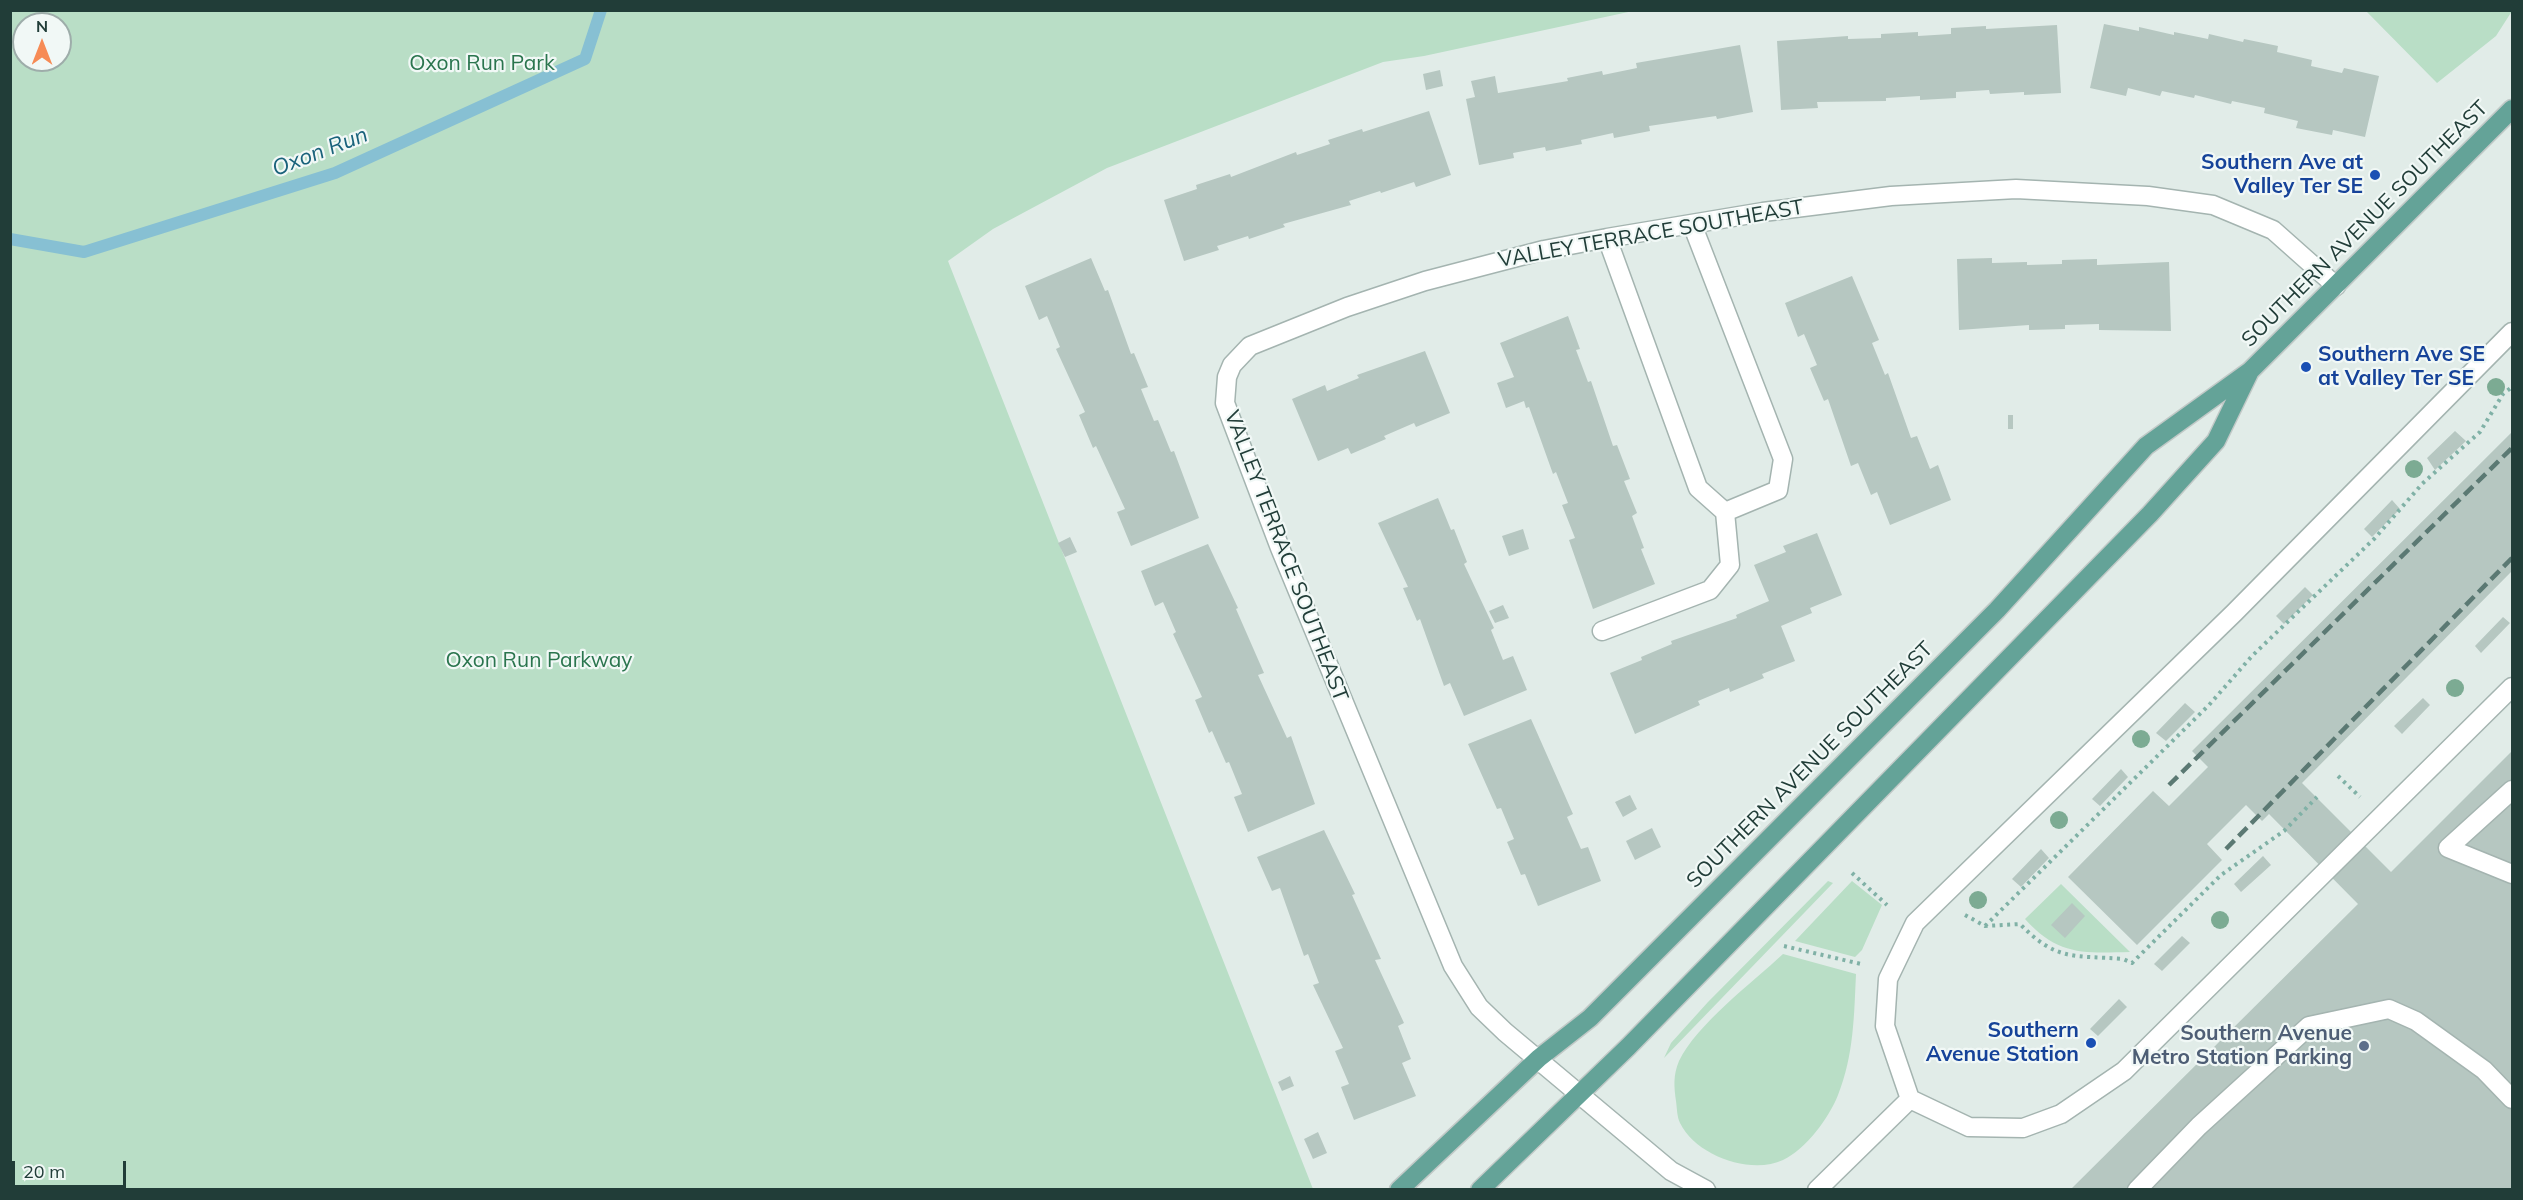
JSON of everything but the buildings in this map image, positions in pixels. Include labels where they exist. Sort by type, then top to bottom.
[{"type":"main road","name":"SOUTHERN AVENUE SOUTHEAST","points":[[1400,1190],[1539,1058],[1590,1018],[1997,610],[2146,446],[2250,371],[2512,109]]},
{"type":"main road","name":"SOUTHERN AVENUE SOUTHEAST","points":[[1480,1190],[1581,1094],[2151,514],[2216,441],[2250,371]]},
{"type":"street","name":"VALLEY TERRACE SOUTHEAST","points":[[1706,1190],[1671,1171],[1479,1007],[1453,966],[1280,548],[1225,403],[1224,390],[1232,365],[1250,346],[1325,316],[1464,269],[1607,237],[1891,196],[2016,189],[2148,196],[2212,204],[2273,230],[2336,286]]},
{"type":"street","points":[[1692,224],[1783,459],[1778,489],[1725,512]]},
{"type":"street","points":[[1602,631],[1710,590],[1730,565],[1725,512],[1698,488],[1607,237]]},
{"type":"street","points":[[2512,332],[2234,613],[1915,923],[1888,979],[1885,1026],[1910,1100],[1969,1127],[2023,1128],[2061,1114],[2124,1071],[2512,687]]},
{"type":"street","points":[[2512,790],[2448,848],[2512,874]]},
{"type":"street","points":[[2137,1190],[2199,1125],[2309,1026],[2389,1009],[2416,1021],[2484,1070],[2512,1099]]},
{"type":"street","points":[[1817,1190],[1910,1100]]},
{"type":"path","points":[[1985,926],[2209,705],[2252,656],[2375,538],[2422,484],[2480,432],[2504,394],[2512,387]]},
{"type":"path","points":[[2338,776],[2361,798]]},
{"type":"path","points":[[1964,915],[1985,926],[2020,924],[2039,943],[2061,954],[2123,959],[2132,963],[2222,875],[2284,831],[2317,797]]},
{"type":"path","points":[[1852,873],[1887,905]]},
{"type":"path","points":[[1784,946],[1861,964]]},
{"type":"green space","points":[[2512,10],[2496,36],[2437,83],[2366,11]]},
{"type":"green space","name":"Oxon Run Parkway","points":[[10,11],[1633,11],[1424,56],[1383,62],[1107,168],[993,229],[948,261],[1313,1189],[11,1189]]},
{"type":"green space","points":[[1828,881],[1833,883],[1664,1058],[1671,1043],[1708,1002]]},
{"type":"green space","points":[[1852,881],[1882,905],[1862,950],[1855,957],[1795,941]]},
{"type":"green space","points":[[2061,884],[2130,952],[2073,950],[2049,940],[2037,931],[2025,919]]},
{"type":"green space","points":[[1783,954],[1856,974],[1855,1005],[1847,1065],[1838,1095],[1829,1113],[1808,1141],[1783,1160],[1770,1164],[1741,1164],[1711,1153],[1688,1135],[1678,1115],[1674,1086],[1676,1071],[1687,1047],[1698,1033]]},
{"type":"waterway","name":"Oxon Run","points":[[10,239],[84,252],[335,173],[585,59],[601,10]]},
{"type":"railway","points":[[2169,785],[2512,448]]},
{"type":"railway","points":[[2226,849],[2512,558]]},
{"type":"place","name":"Southern Ave at Valley Ter SE","points":[[2375,175]]},
{"type":"place","name":"Southern Ave SE at Valley Ter SE","points":[[2306,367]]},
{"type":"place","name":"Southern Avenue Station","points":[[2091,1043]]},
{"type":"place","name":"Southern Avenue Metro Station Parking","points":[[2364,1046]]},
{"type":"park label","name":"Oxon Run Park","points":[[482,64]]}]
